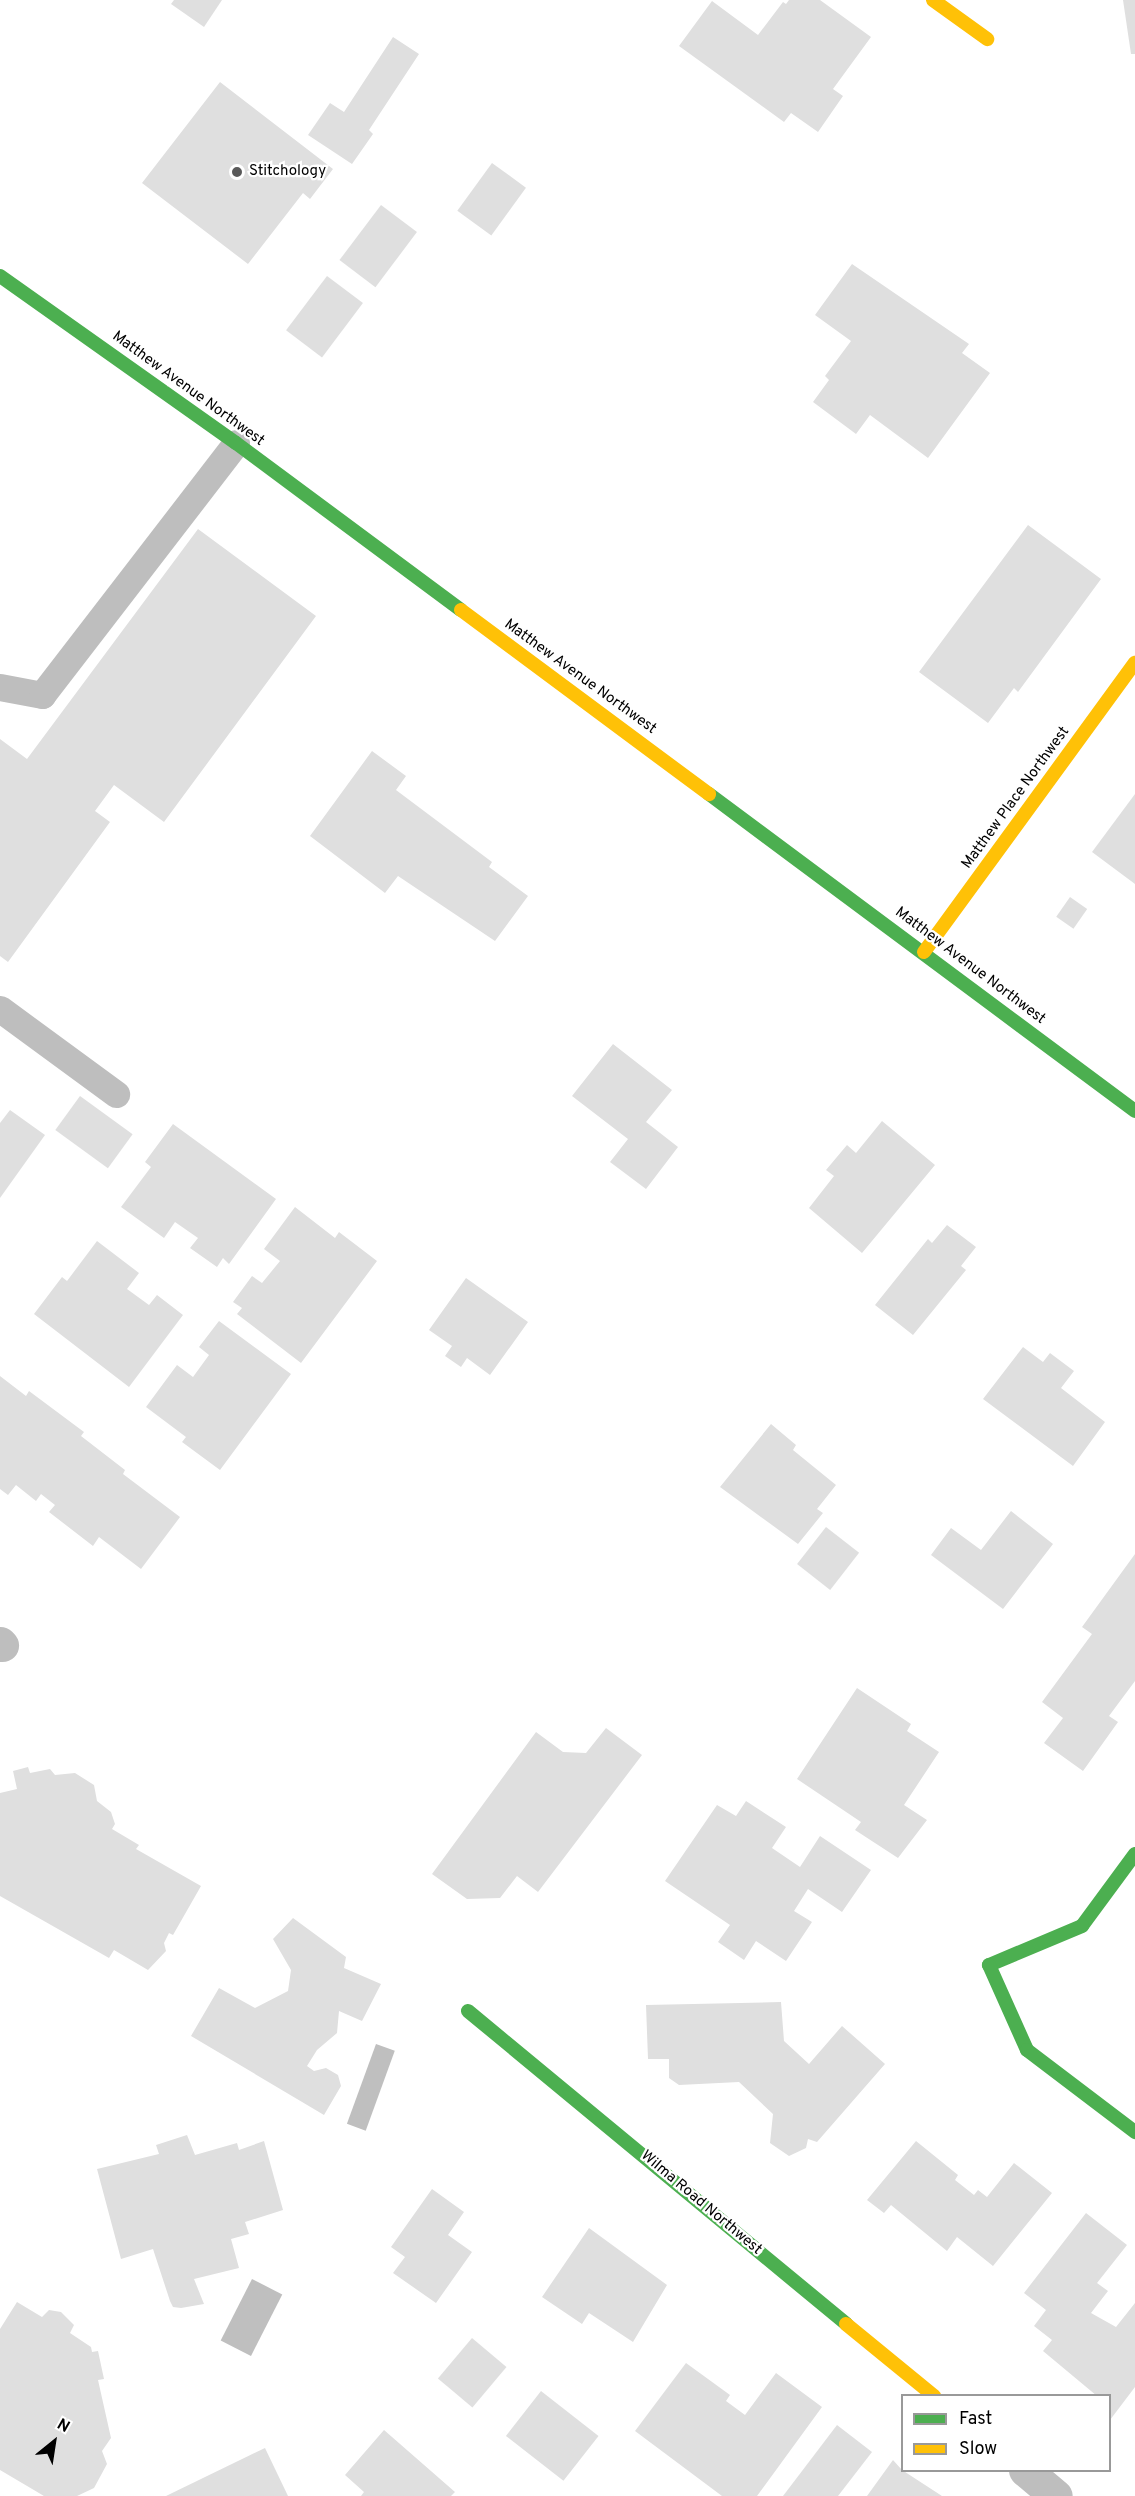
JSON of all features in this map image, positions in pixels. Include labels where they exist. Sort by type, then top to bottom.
[{"type":"street","points":[[933,0],[987,39]]},
{"type":"street","name":"Matthew Avenue Northwest","points":[[0,276],[236,443],[1135,1111]]},
{"type":"street","name":"Matthew Place Northwest","points":[[924,952],[1135,663]]},
{"type":"street","points":[[1135,1854],[1082,1926],[989,1965],[1027,2050],[1135,2132]]},
{"type":"street","name":"Wilma Road Northwest","points":[[468,2011],[932,2394]]},
{"type":"street","points":[[1027,2472],[1056,2496]]},
{"type":"lane","points":[[0,687],[42,695],[236,443]]},
{"type":"lane","points":[[0,1009],[116,1094]]},
{"type":"shaded area","points":[[376,2044],[395,2051],[366,2131],[347,2124]]},
{"type":"shaded area","points":[[252,2279],[282,2294],[251,2356],[221,2340]]},
{"type":"building","points":[[174,0],[222,0],[204,27],[171,4]]},
{"type":"building","points":[[789,0],[820,0],[871,37],[833,89],[843,96],[818,132],[791,113],[784,122],[679,46],[712,1],[758,35],[783,2],[786,4]]},
{"type":"building","points":[[1123,0],[1135,0],[1135,54],[1131,54]]},
{"type":"building","points":[[393,37],[419,54],[369,130],[373,134],[352,164],[308,135],[330,103],[344,112]]},
{"type":"building","points":[[220,82],[333,169],[310,199],[303,193],[248,264],[142,183]]},
{"type":"building","points":[[492,163],[526,188],[491,235],[457,211]]},
{"type":"building","points":[[381,205],[417,232],[375,287],[339,260]]},
{"type":"building","points":[[852,264],[969,344],[962,353],[990,373],[928,458],[870,415],[856,434],[813,402],[829,380],[825,376],[851,341],[815,315]]},
{"type":"building","points":[[327,276],[363,303],[322,357],[286,330]]},
{"type":"building","points":[[1028,525],[1101,579],[1018,692],[1014,688],[988,723],[919,672]]},
{"type":"building","points":[[198,529],[316,616],[164,822],[114,785],[95,811],[110,822],[8,962],[0,956],[0,739],[27,759]]},
{"type":"building","points":[[372,751],[406,776],[396,790],[492,862],[489,867],[528,896],[495,941],[398,876],[385,893],[310,836]]},
{"type":"building","points":[[1135,794],[1135,884],[1092,852]]},
{"type":"building","points":[[1070,897],[1087,909],[1073,929],[1056,917]]},
{"type":"building","points":[[613,1044],[672,1090],[646,1122],[678,1147],[646,1189],[610,1162],[628,1139],[572,1096]]},
{"type":"building","points":[[80,1096],[133,1134],[108,1168],[55,1130]]},
{"type":"building","points":[[10,1110],[45,1135],[0,1198],[0,1123]]},
{"type":"building","points":[[882,1121],[935,1165],[862,1253],[809,1208],[834,1176],[826,1170],[847,1145],[856,1153]]},
{"type":"building","points":[[173,1124],[276,1199],[229,1264],[223,1258],[217,1267],[190,1248],[198,1238],[175,1222],[164,1238],[121,1207],[151,1167],[145,1162]]},
{"type":"building","points":[[295,1207],[335,1238],[339,1232],[377,1261],[301,1363],[237,1314],[242,1308],[233,1302],[252,1276],[262,1283],[280,1261],[264,1249]]},
{"type":"building","points":[[947,1225],[976,1247],[961,1266],[966,1270],[913,1335],[875,1305],[928,1239],[932,1243]]},
{"type":"building","points":[[97,1241],[139,1273],[127,1289],[149,1305],[157,1295],[183,1315],[129,1387],[34,1314],[62,1277],[67,1281]]},
{"type":"building","points":[[466,1278],[528,1322],[490,1375],[467,1358],[461,1367],[445,1356],[452,1346],[429,1330]]},
{"type":"building","points":[[219,1321],[291,1374],[220,1470],[182,1442],[186,1437],[146,1407],[177,1365],[193,1377],[209,1355],[199,1347]]},
{"type":"building","points":[[1023,1347],[1043,1362],[1050,1353],[1074,1371],[1061,1388],[1105,1422],[1073,1466],[983,1399]]},
{"type":"building","points":[[0,1376],[26,1396],[29,1391],[84,1432],[81,1436],[125,1470],[123,1474],[180,1517],[141,1569],[99,1537],[93,1546],[49,1512],[55,1505],[41,1494],[36,1501],[16,1485],[8,1495],[0,1489]]},
{"type":"building","points":[[771,1424],[796,1445],[793,1450],[836,1485],[817,1509],[823,1513],[798,1544],[720,1487]]},
{"type":"building","points":[[1011,1511],[1053,1544],[1003,1609],[931,1555],[951,1528],[981,1550]]},
{"type":"building","points":[[826,1527],[859,1553],[830,1590],[797,1564]]},
{"type":"building","points":[[1135,1554],[1135,1681],[1109,1716],[1118,1722],[1083,1771],[1044,1743],[1063,1718],[1042,1702],[1092,1634],[1082,1627]]},
{"type":"building","points":[[857,1688],[911,1724],[907,1731],[939,1752],[904,1805],[927,1820],[898,1858],[855,1830],[861,1822],[797,1779]]},
{"type":"building","points":[[606,1728],[642,1755],[538,1892],[517,1876],[500,1898],[467,1899],[432,1874],[536,1732],[563,1752],[586,1753]]},
{"type":"building","points":[[28,1767],[30,1773],[50,1769],[55,1775],[75,1773],[94,1785],[97,1801],[111,1812],[115,1824],[112,1829],[139,1845],[136,1849],[201,1886],[173,1935],[169,1933],[164,1943],[166,1951],[148,1970],[114,1950],[109,1958],[0,1896],[0,1793],[17,1789],[13,1771]]},
{"type":"building","points":[[746,1801],[786,1827],[772,1848],[800,1867],[820,1836],[871,1870],[842,1912],[808,1889],[794,1911],[812,1922],[786,1961],[756,1941],[744,1960],[718,1942],[730,1925],[665,1881],[717,1805],[736,1816]]},
{"type":"building","points":[[293,1918],[346,1957],[344,1968],[381,1984],[362,2021],[339,2011],[337,2033],[317,2050],[307,2066],[314,2071],[326,2068],[338,2075],[341,2086],[324,2115],[191,2036],[219,1988],[255,2008],[288,1991],[291,1970],[273,1939]]},
{"type":"building","points":[[781,2002],[784,2041],[809,2064],[842,2026],[885,2064],[817,2142],[808,2139],[806,2148],[789,2156],[770,2143],[773,2114],[739,2082],[679,2085],[669,2078],[669,2059],[648,2059],[646,2005]]},
{"type":"building","points":[[187,2135],[195,2155],[237,2143],[239,2150],[264,2141],[283,2210],[245,2222],[249,2234],[231,2239],[239,2268],[194,2279],[204,2304],[181,2308],[173,2307],[170,2301],[153,2249],[121,2259],[97,2169],[159,2154],[156,2145]]},
{"type":"building","points":[[916,2141],[958,2175],[955,2180],[974,2195],[978,2190],[987,2197],[1014,2163],[1052,2193],[993,2266],[957,2237],[947,2251],[891,2205],[884,2213],[867,2200]]},
{"type":"building","points":[[432,2189],[464,2212],[448,2235],[472,2252],[436,2303],[393,2273],[405,2257],[391,2247]]},
{"type":"building","points":[[1086,2213],[1127,2245],[1097,2283],[1108,2291],[1091,2313],[1116,2327],[1135,2303],[1135,2387],[1111,2419],[1111,2394],[1095,2394],[1043,2351],[1052,2340],[1034,2326],[1046,2310],[1024,2293]]},
{"type":"building","points":[[589,2228],[667,2285],[633,2342],[589,2313],[582,2324],[542,2297]]},
{"type":"building","points":[[17,2302],[42,2317],[49,2310],[61,2312],[74,2325],[70,2333],[91,2347],[92,2352],[98,2351],[104,2379],[98,2380],[111,2438],[102,2451],[107,2464],[94,2488],[77,2496],[44,2496],[0,2470],[0,2329]]},
{"type":"building","points":[[472,2338],[506,2367],[472,2408],[438,2379]]},
{"type":"building","points":[[686,2363],[730,2395],[726,2401],[745,2415],[776,2373],[822,2407],[757,2496],[722,2496],[635,2431]]},
{"type":"building","points":[[541,2391],[599,2436],[563,2481],[506,2436]]},
{"type":"building","points":[[837,2425],[872,2452],[838,2496],[783,2496]]},
{"type":"building","points":[[384,2430],[455,2492],[451,2496],[361,2496],[364,2492],[345,2475]]},
{"type":"building","points":[[265,2448],[288,2496],[166,2496]]},
{"type":"building","points":[[893,2460],[901,2472],[905,2472],[942,2496],[867,2496]]},
{"type":"traffic: fast","points":[[0,276],[236,443],[461,610]]},
{"type":"traffic: fast","points":[[709,794],[1135,1111]]},
{"type":"traffic: fast","points":[[1135,1854],[1082,1926],[989,1965],[1027,2050],[1135,2132]]},
{"type":"traffic: fast","points":[[468,2011],[846,2324]]},
{"type":"traffic: slow","points":[[933,0],[987,39]]},
{"type":"traffic: slow","points":[[461,610],[709,794]]},
{"type":"traffic: slow","points":[[924,952],[1135,663]]},
{"type":"traffic: slow","points":[[846,2324],[932,2394]]},
{"type":"place","name":"Stitchology","points":[[237,172]]}]
